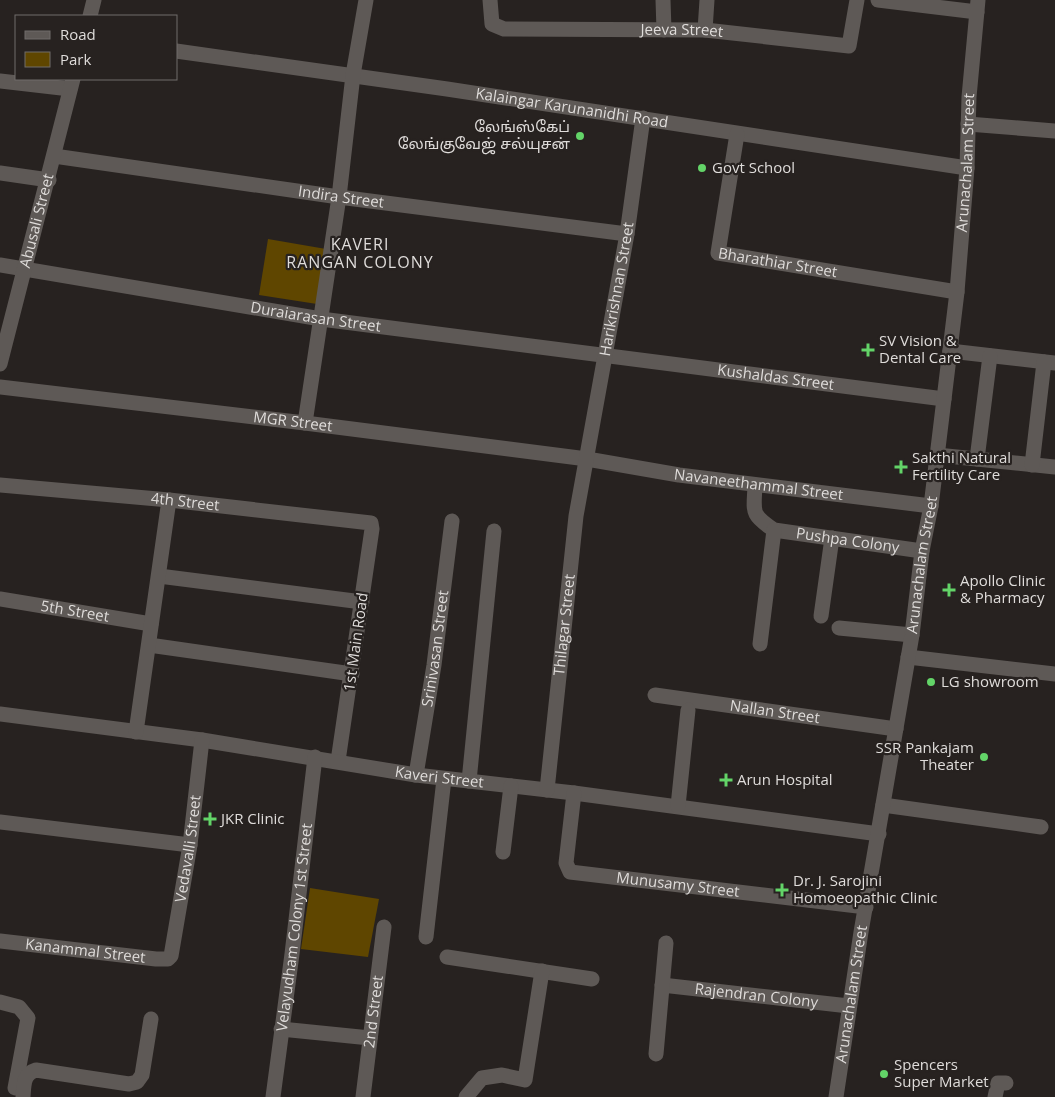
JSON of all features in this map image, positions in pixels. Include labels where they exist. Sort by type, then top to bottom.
[{"type":"street","points":[[90,15],[94,0]]},
{"type":"street","points":[[304,423],[339,197],[353,75],[366,0]]},
{"type":"street","name":"Jeeva Street","points":[[490,0],[492,24],[504,29],[705,30],[849,46],[857,0]]},
{"type":"street","points":[[663,0],[664,30]]},
{"type":"street","points":[[705,30],[707,0]]},
{"type":"street","points":[[878,0],[977,6]]},
{"type":"street","name":"Arunachalam Street","points":[[836,1097],[849,1006],[912,635],[922,551],[931,506],[957,292],[977,6]]},
{"type":"street","name":"Kalaingar Karunanidhi Road","points":[[178,51],[353,75],[966,168]]},
{"type":"street","points":[[0,81],[72,84]]},
{"type":"street","name":"Abusali Street","points":[[0,364],[26,270],[72,84]]},
{"type":"street","name":"Harikrishnan Street","points":[[586,459],[627,234],[643,118]]},
{"type":"street","points":[[968,124],[1055,131]]},
{"type":"street","name":"Bharathiar Street","points":[[737,134],[718,253],[957,292]]},
{"type":"street","name":"Indira Street","points":[[54,156],[339,197],[627,234]]},
{"type":"street","points":[[0,173],[49,180]]},
{"type":"street","name":"Duraiarasan Street","points":[[0,265],[321,318],[606,354]]},
{"type":"street","points":[[950,351],[1050,363],[1032,465]]},
{"type":"street","name":"Kushaldas Street","points":[[606,354],[944,399]]},
{"type":"street","points":[[977,459],[990,356]]},
{"type":"street","name":"MGR Street","points":[[0,387],[586,459]]},
{"type":"street","points":[[937,455],[1055,467]]},
{"type":"street","name":"Navaneethammal Street","points":[[586,459],[755,485],[931,506]]},
{"type":"street","name":"Thilagar Street","points":[[547,790],[576,516],[586,459]]},
{"type":"street","name":"4th Street","points":[[0,485],[169,500],[371,523]]},
{"type":"street","points":[[755,485],[754,512],[757,518],[774,530],[760,644]]},
{"type":"street","points":[[136,732],[169,500]]},
{"type":"street","name":"Srinivasan Street","points":[[416,776],[434,665],[452,521]]},
{"type":"street","name":"1st Main Road","points":[[338,761],[362,602],[372,529],[371,523]]},
{"type":"street","name":"Pushpa Colony","points":[[774,530],[922,551]]},
{"type":"street","points":[[469,781],[494,531]]},
{"type":"street","points":[[821,616],[832,538]]},
{"type":"street","points":[[159,576],[362,602]]},
{"type":"street","name":"5th Street","points":[[0,599],[152,624]]},
{"type":"street","points":[[839,628],[912,635]]},
{"type":"street","points":[[149,645],[352,674]]},
{"type":"street","points":[[908,657],[1055,674]]},
{"type":"street","name":"Nallan Street","points":[[654,694],[896,729]]},
{"type":"street","points":[[678,806],[688,710]]},
{"type":"street","name":"Kaveri Street","points":[[0,714],[202,740],[315,757],[416,776],[678,806],[879,834]]},
{"type":"street","name":"Vedavalli Street","points":[[171,956],[190,845],[202,740]]},
{"type":"street","name":"Velayudham Colony 1st Street","points":[[273,1097],[315,757]]},
{"type":"street","points":[[426,937],[444,778]]},
{"type":"street","points":[[503,852],[511,786]]},
{"type":"street","name":"Munusamy Street","points":[[574,793],[566,863],[570,872],[866,907]]},
{"type":"street","points":[[883,805],[1041,827]]},
{"type":"street","points":[[0,822],[190,845]]},
{"type":"street","name":"2nd Street","points":[[363,1097],[384,927]]},
{"type":"street","name":"Kanammal Street","points":[[0,941],[156,959],[168,959],[171,956]]},
{"type":"street","points":[[656,1054],[666,943]]},
{"type":"street","points":[[447,957],[592,979]]},
{"type":"street","points":[[466,1097],[482,1078],[502,1075],[526,1080],[542,971]]},
{"type":"street","name":"Rajendran Colony","points":[[662,986],[849,1006]]},
{"type":"street","points":[[0,1002],[19,1007],[28,1018],[13,1097]]},
{"type":"street","points":[[23,1097],[25,1078],[29,1072],[36,1070],[129,1084],[137,1082],[142,1075],[151,1019]]},
{"type":"street","points":[[281,1029],[370,1038]]},
{"type":"street","points":[[995,1097],[998,1084],[1006,1083]]},
{"type":"green space","points":[[268,239],[326,249],[317,304],[259,295]]},
{"type":"green space","points":[[310,888],[379,899],[368,957],[301,949]]},
{"type":"place","name":"லேங்ஸ்கேப் லேங்குவேஜ் சல்யுசன்","points":[[580,136]]},
{"type":"place","name":"Govt School","points":[[702,168]]},
{"type":"place","name":"SV Vision & Dental Care","points":[[868,350]]},
{"type":"place","name":"Sakthi Natural Fertility Care","points":[[901,467]]},
{"type":"place","name":"Apollo Clinic & Pharmacy","points":[[949,590]]},
{"type":"place","name":"LG showroom","points":[[931,682]]},
{"type":"place","name":"SSR Pankajam Theater","points":[[984,757]]},
{"type":"place","name":"Arun Hospital","points":[[726,780]]},
{"type":"place","name":"JKR Clinic","points":[[210,819]]},
{"type":"place","name":"Dr. J. Sarojini Homoeopathic Clinic","points":[[782,890]]},
{"type":"place","name":"Spencers Super Market","points":[[884,1074]]},
{"type":"district","name":"KAVERI RANGAN COLONY","points":[[360,253]]}]
